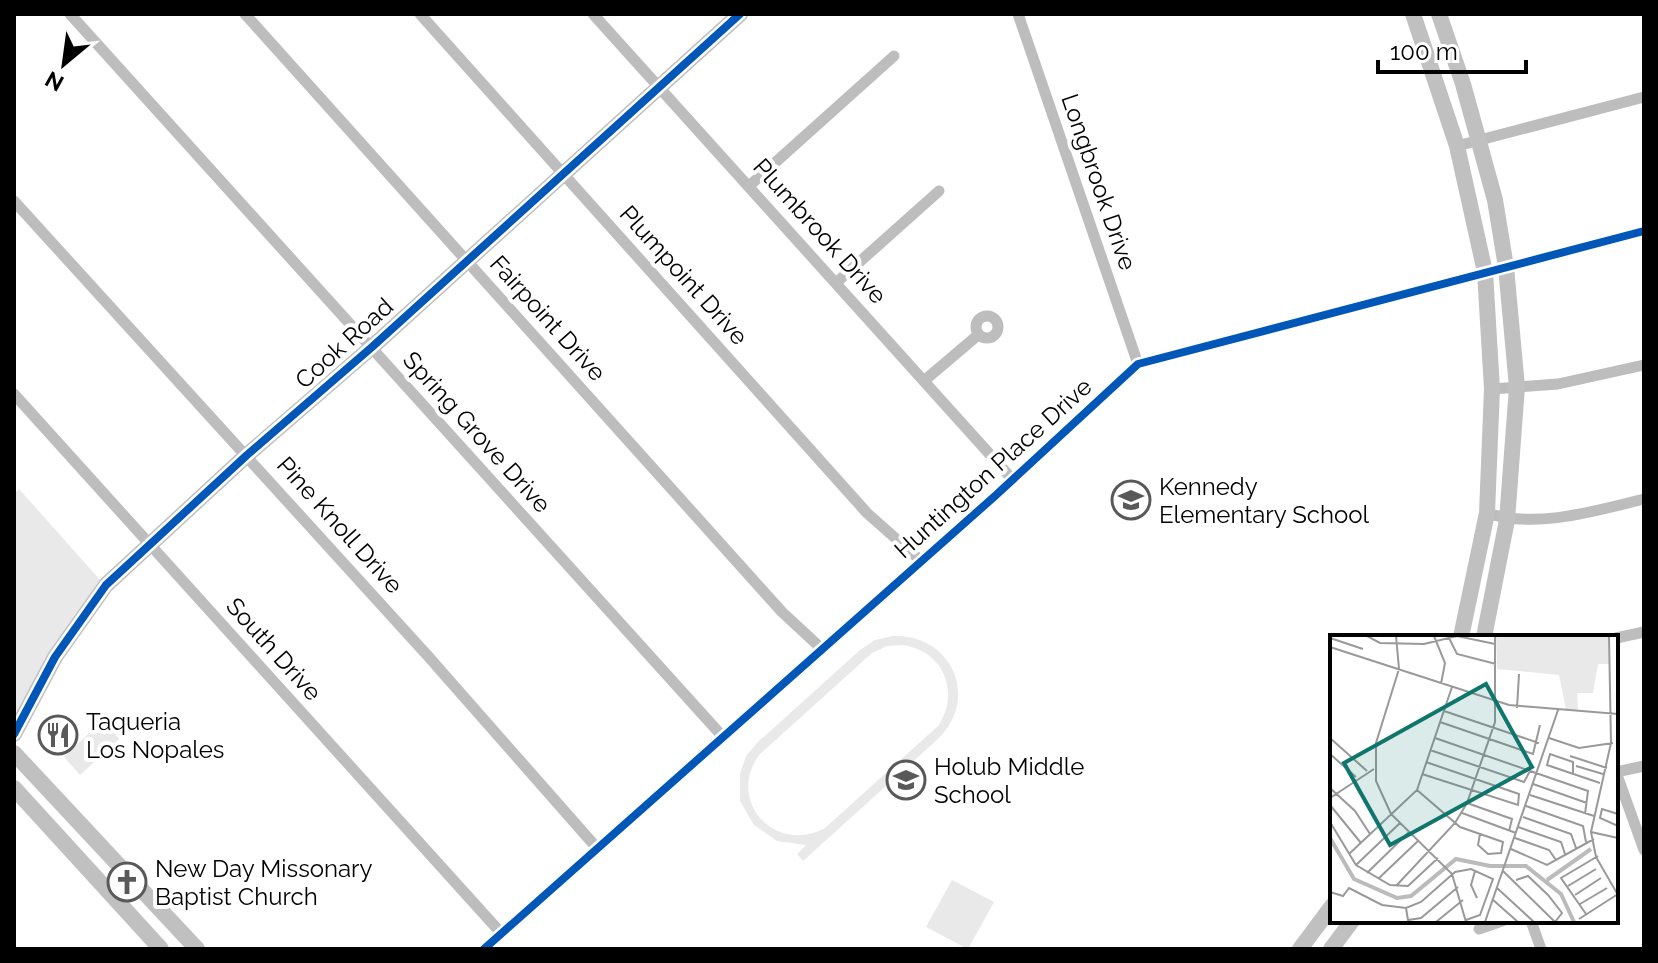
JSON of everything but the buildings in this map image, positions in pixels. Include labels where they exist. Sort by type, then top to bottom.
[{"type":"main road","name":"Cook Road","points":[[14,734],[55,657],[106,585],[740,14]]},
{"type":"main road","points":[[1439,14],[1495,200],[1506,267],[1517,387],[1507,520],[1484,635]]},
{"type":"main road","points":[[1414,17],[1457,146],[1485,272],[1492,389],[1487,513],[1461,635]]},
{"type":"main road","points":[[14,753],[197,949]]},
{"type":"main road","points":[[14,788],[158,947],[176,926]]},
{"type":"main road","points":[[89,871],[107,854]]},
{"type":"main road","points":[[1304,948],[1330,909]]},
{"type":"main road","points":[[1331,949],[1350,923]]},
{"type":"street","name":"Spring Grove Drive","points":[[70,14],[723,737]]},
{"type":"street","name":"Fairpoint Drive","points":[[245,14],[772,600],[822,649]]},
{"type":"street","name":"Plumpoint Drive","points":[[420,14],[867,513],[920,560]]},
{"type":"street","name":"Plumbrook Drive","points":[[593,14],[1013,480]]},
{"type":"street","name":"Longbrook Drive","points":[[1018,14],[1138,364]]},
{"type":"street","points":[[1414,17],[1439,14]]},
{"type":"street","points":[[749,186],[894,56]]},
{"type":"street","points":[[1457,146],[1644,97]]},
{"type":"street","points":[[837,282],[939,191]]},
{"type":"street","name":"Pine Knoll Drive","points":[[14,201],[247,455],[596,847]]},
{"type":"street","name":"Huntington Place Drive","points":[[484,949],[1013,480],[1138,364],[1644,231]]},
{"type":"street","points":[[925,380],[978,335]]},
{"type":"street","points":[[1492,389],[1558,384],[1644,365]]},
{"type":"street","name":"South Drive","points":[[14,394],[501,933]]},
{"type":"street","points":[[14,414],[24,405]]},
{"type":"street","points":[[1487,513],[1507,520],[1566,515],[1644,499]]},
{"type":"street","points":[[1618,638],[1644,632]]},
{"type":"street","points":[[1618,772],[1644,766]]},
{"type":"street","points":[[1618,778],[1644,850]]},
{"type":"street","points":[[1479,929],[1496,923]]},
{"type":"street","points":[[1532,923],[1541,949]]},
{"type":"shaded area","points":[[19,489],[101,581],[14,718],[14,494]]},
{"type":"shaded area","points":[[893,636],[913,638],[930,645],[944,656],[953,670],[958,687],[957,704],[951,721],[939,738],[803,861],[797,854],[806,845],[777,841],[754,825],[740,801],[740,774],[746,756],[758,742],[875,640]],"holes":[[[902,645],[916,649],[937,664],[948,687],[945,713],[938,726],[825,828],[806,835],[789,834],[773,829],[761,819],[752,805],[748,790],[750,772],[759,755],[872,653],[887,646]]]},
{"type":"shaded area","points":[[104,719],[119,739],[80,775],[64,757]]},
{"type":"shaded area","points":[[952,880],[994,902],[968,949],[926,927]]},
{"type":"cycle path","points":[[14,734],[55,657],[106,585],[740,14]]},
{"type":"cycle path","points":[[484,949],[995,496],[1138,364],[1644,231]]},
{"type":"place","name":"Kennedy Elementary School","points":[[1131,500]]},
{"type":"place","name":"Taqueria Los Nopales","points":[[58,735]]},
{"type":"place","name":"Holub Middle School","points":[[906,780]]},
{"type":"place","name":"New Day Missonary Baptist Church","points":[[127,882]]}]
